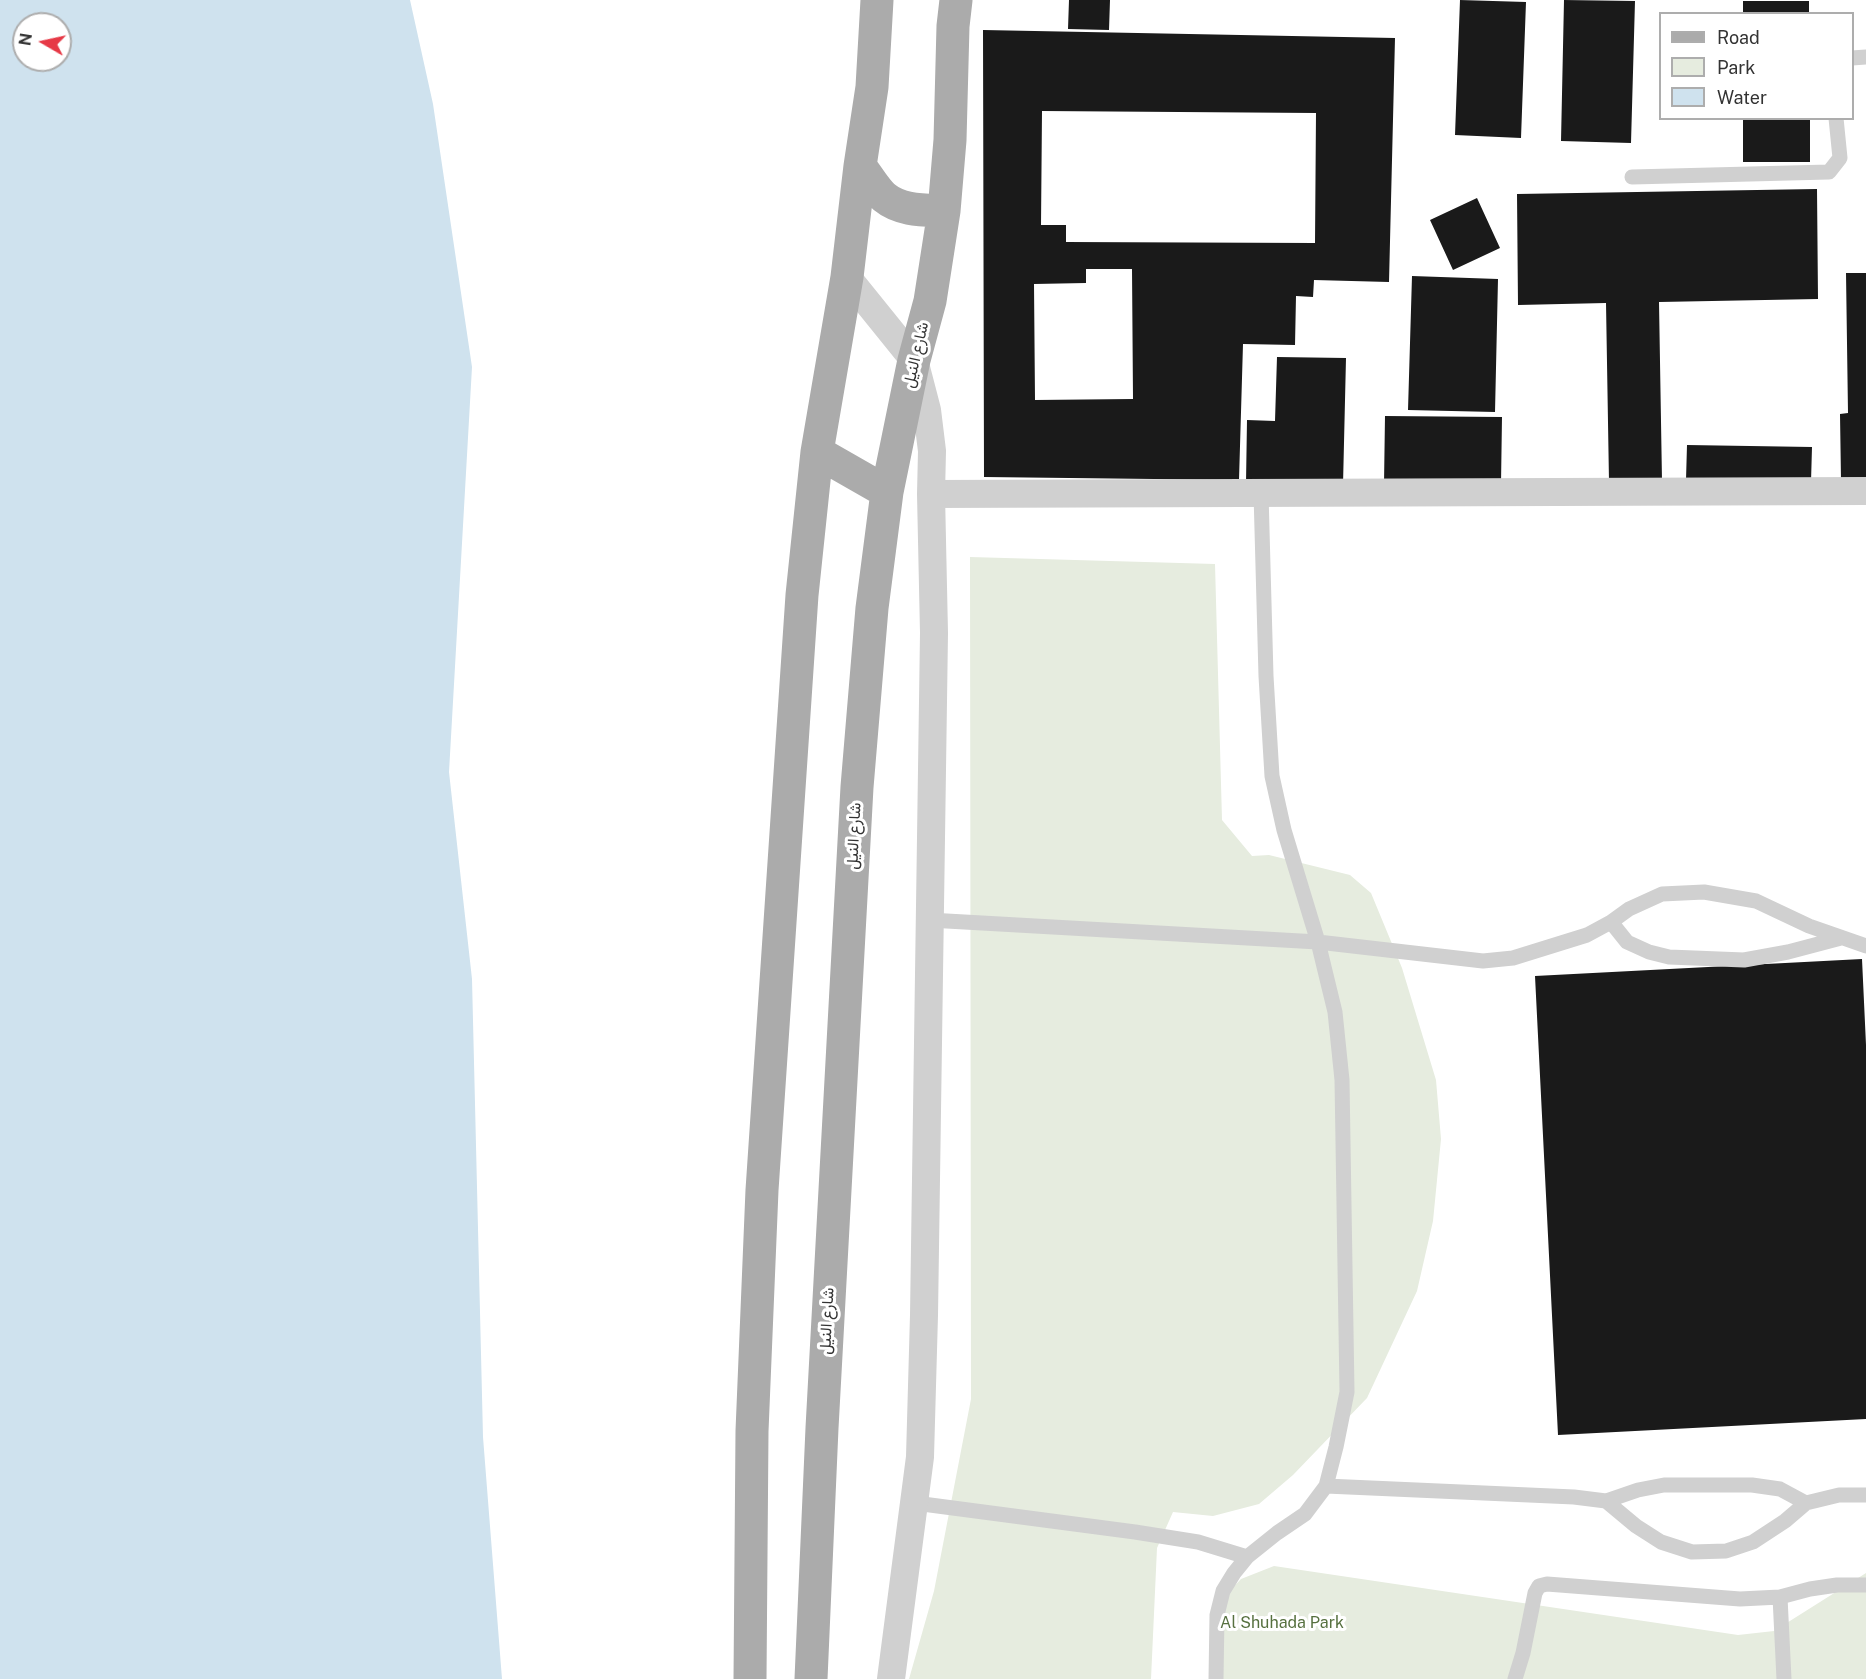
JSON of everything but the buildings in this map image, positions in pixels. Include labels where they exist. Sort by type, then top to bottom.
[{"type":"main road","points":[[750,1679],[752,1431],[762,1190],[802,595],[817,452],[847,278],[872,87],[877,0]]},
{"type":"main road","name":"شارع النيل","points":[[811,1679],[822,1428],[856,799],[872,608],[887,492],[914,360],[930,301],[944,211],[950,140],[953,26],[956,0]]},
{"type":"main road","points":[[860,166],[884,197],[912,210],[944,211]]},
{"type":"main road","points":[[817,452],[887,492]]},
{"type":"street","points":[[847,278],[914,360],[928,420],[932,451],[934,633],[920,1457],[891,1679]]},
{"type":"street","points":[[931,494],[1866,491]]},
{"type":"lane","points":[[1632,177],[1829,172],[1840,158],[1836,120]]},
{"type":"lane","points":[[1216,1679],[1217,1616],[1223,1591],[1247,1557],[1305,1514],[1326,1486],[1347,1392],[1342,1080],[1335,1012],[1318,942],[1284,830],[1272,776],[1266,676],[1261,493]]},
{"type":"lane","points":[[929,920],[1318,942],[1483,961],[1512,958],[1587,935],[1629,909],[1662,894],[1704,892],[1756,902],[1809,926],[1866,946]]},
{"type":"lane","points":[[1611,922],[1627,942],[1649,952],[1669,957],[1744,960],[1788,952],[1841,938]]},
{"type":"lane","points":[[1326,1486],[1574,1497],[1606,1501],[1638,1490],[1664,1485],[1752,1485],[1780,1489],[1806,1503]]},
{"type":"lane","points":[[1606,1501],[1660,1542],[1692,1552],[1726,1551],[1754,1542],[1785,1521],[1806,1503],[1839,1496],[1866,1495]]},
{"type":"lane","points":[[915,1503],[1156,1535],[1198,1542],[1247,1557]]},
{"type":"lane","points":[[1515,1679],[1523,1653],[1535,1593],[1539,1586],[1547,1584],[1740,1599],[1780,1597],[1837,1585],[1866,1585]]},
{"type":"lane","points":[[1780,1597],[1784,1679]]},
{"type":"green space","points":[[970,557],[1215,564],[1222,820],[1252,856],[1269,855],[1350,875],[1371,893],[1402,968],[1436,1080],[1441,1139],[1433,1221],[1417,1291],[1367,1398],[1293,1475],[1259,1504],[1213,1516],[1173,1512],[1157,1548],[1151,1679],[909,1679],[934,1591],[971,1399]]},
{"type":"green space","name":"Al Shuhada Park","points":[[1274,1566],[1738,1635],[1774,1631],[1866,1573],[1866,1679],[1214,1679],[1224,1597],[1241,1579]]},
{"type":"water","points":[[0,0],[410,0],[433,104],[472,367],[449,772],[472,979],[483,1437],[502,1679],[0,1679]]}]
